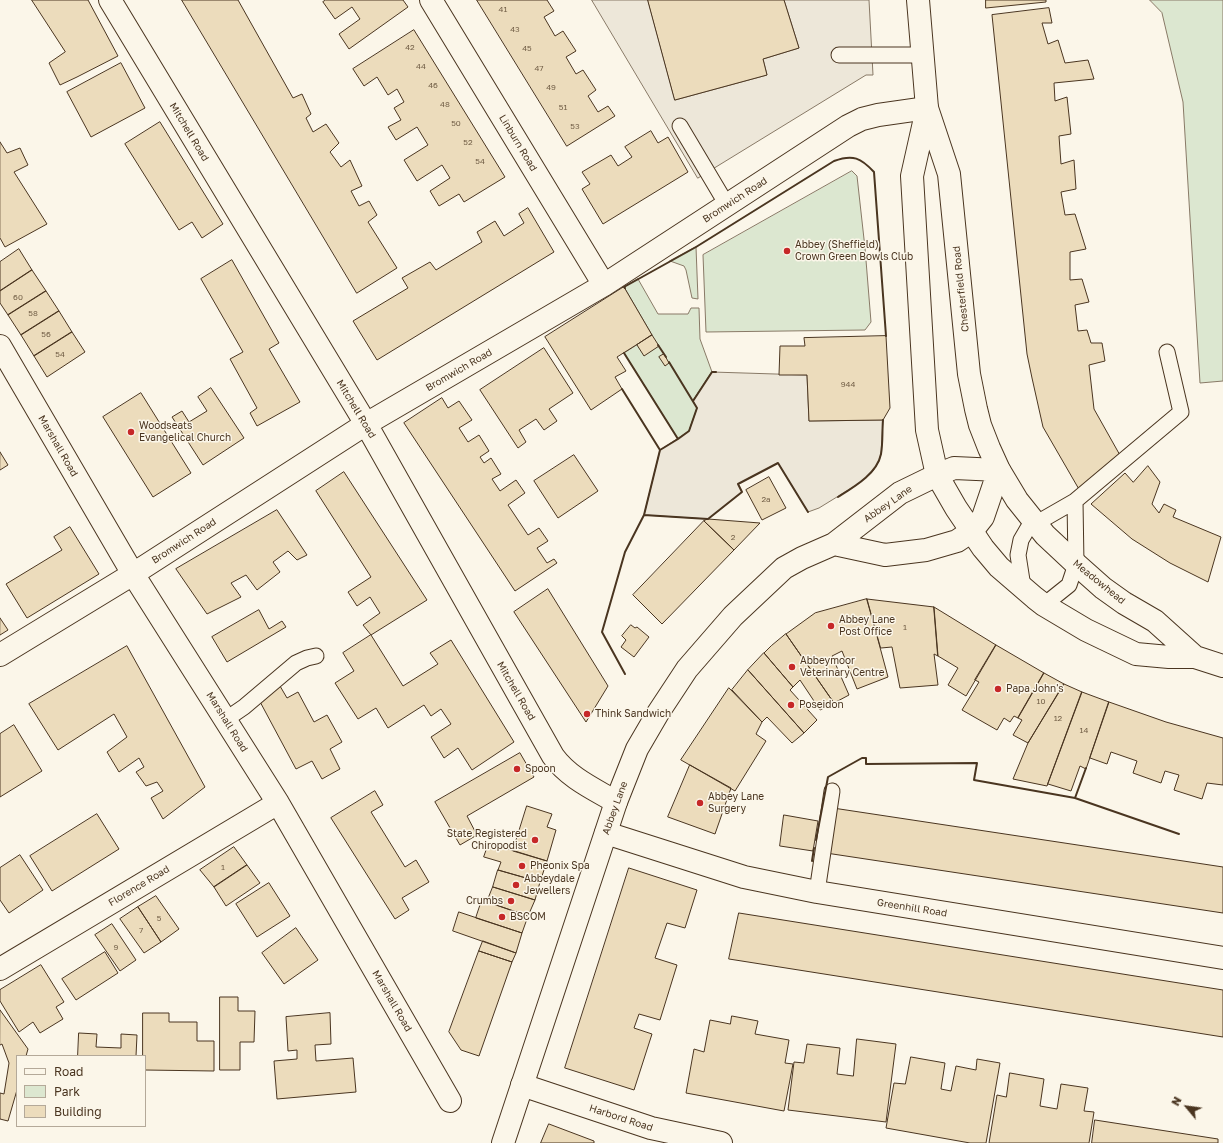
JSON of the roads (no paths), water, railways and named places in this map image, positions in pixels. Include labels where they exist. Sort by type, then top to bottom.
[{"type":"main road","name":"Mitchell Road","points":[[110,0],[366,424],[553,756],[562,767],[574,777],[616,802]]},
{"type":"main road","name":"Linburn Road","points":[[431,0],[604,285]]},
{"type":"main road","name":"Chesterfield Road","points":[[918,0],[927,108],[949,174],[969,374],[980,425],[999,470]]},
{"type":"main road","name":"Bromwich Road","points":[[0,655],[133,574],[366,424],[604,285],[848,126],[862,119],[878,115],[927,108]]},
{"type":"main road","name":"Chesterfield Road","points":[[927,108],[912,176],[927,430],[937,475],[956,508],[999,567],[1044,605],[1086,630],[1136,654],[1195,658]]},
{"type":"main road","name":"Marshall Road","points":[[0,346],[133,574],[278,803],[450,1101]]},
{"type":"main road","name":"Abbey Lane","points":[[503,1143],[616,802],[637,749],[662,706],[687,668],[733,616],[784,568],[802,558],[834,544],[900,493],[954,468],[999,470]]},
{"type":"main road","name":"Meadowhead","points":[[999,470],[1017,500],[1045,535],[1103,588],[1124,603],[1155,621],[1195,658],[1223,666]]},
{"type":"main road","points":[[834,544],[884,555],[926,550],[957,542],[972,531],[983,517],[999,470]]},
{"type":"main road","name":"Florence Road","points":[[0,969],[278,803]]},
{"type":"main road","name":"Greenhill Road","points":[[606,833],[744,876],[817,892],[1223,958]]},
{"type":"main road","name":"Harbord Road","points":[[522,1085],[651,1128],[721,1143]]},
{"type":"lane","points":[[839,56],[923,55]]},
{"type":"lane","points":[[680,126],[727,205]]},
{"type":"lane","points":[[1023,588],[1018,554],[1020,540],[1028,528],[1075,501],[1181,412],[1167,352]]},
{"type":"lane","points":[[1044,605],[1069,585],[1076,564],[1075,501]]},
{"type":"lane","points":[[225,720],[244,707],[296,663],[306,658],[316,656]]},
{"type":"lane","points":[[817,892],[832,792]]},
{"type":"place","name":"Abbey (Sheffield) Crown Green Bowls Club","points":[[787,251]]},
{"type":"place","name":"Woodseats Evangelical Church","points":[[131,432]]},
{"type":"place","name":"Abbey Lane Post Office","points":[[831,626]]},
{"type":"place","name":"Abbeymoor Veterinary Centre","points":[[792,667]]},
{"type":"place","name":"Papa John's","points":[[998,689]]},
{"type":"place","name":"Poseidon","points":[[791,705]]},
{"type":"place","name":"Think Sandwich","points":[[587,714]]},
{"type":"place","name":"Spoon","points":[[517,769]]},
{"type":"place","name":"Abbey Lane Surgery","points":[[700,803]]},
{"type":"place","name":"State Registered Chiropodist","points":[[535,840]]},
{"type":"place","name":"Pheonix Spa","points":[[522,866]]},
{"type":"place","name":"Abbeydale Jewellers","points":[[516,885]]},
{"type":"place","name":"Crumbs","points":[[511,901]]},
{"type":"place","name":"BSCOM","points":[[502,917]]}]
